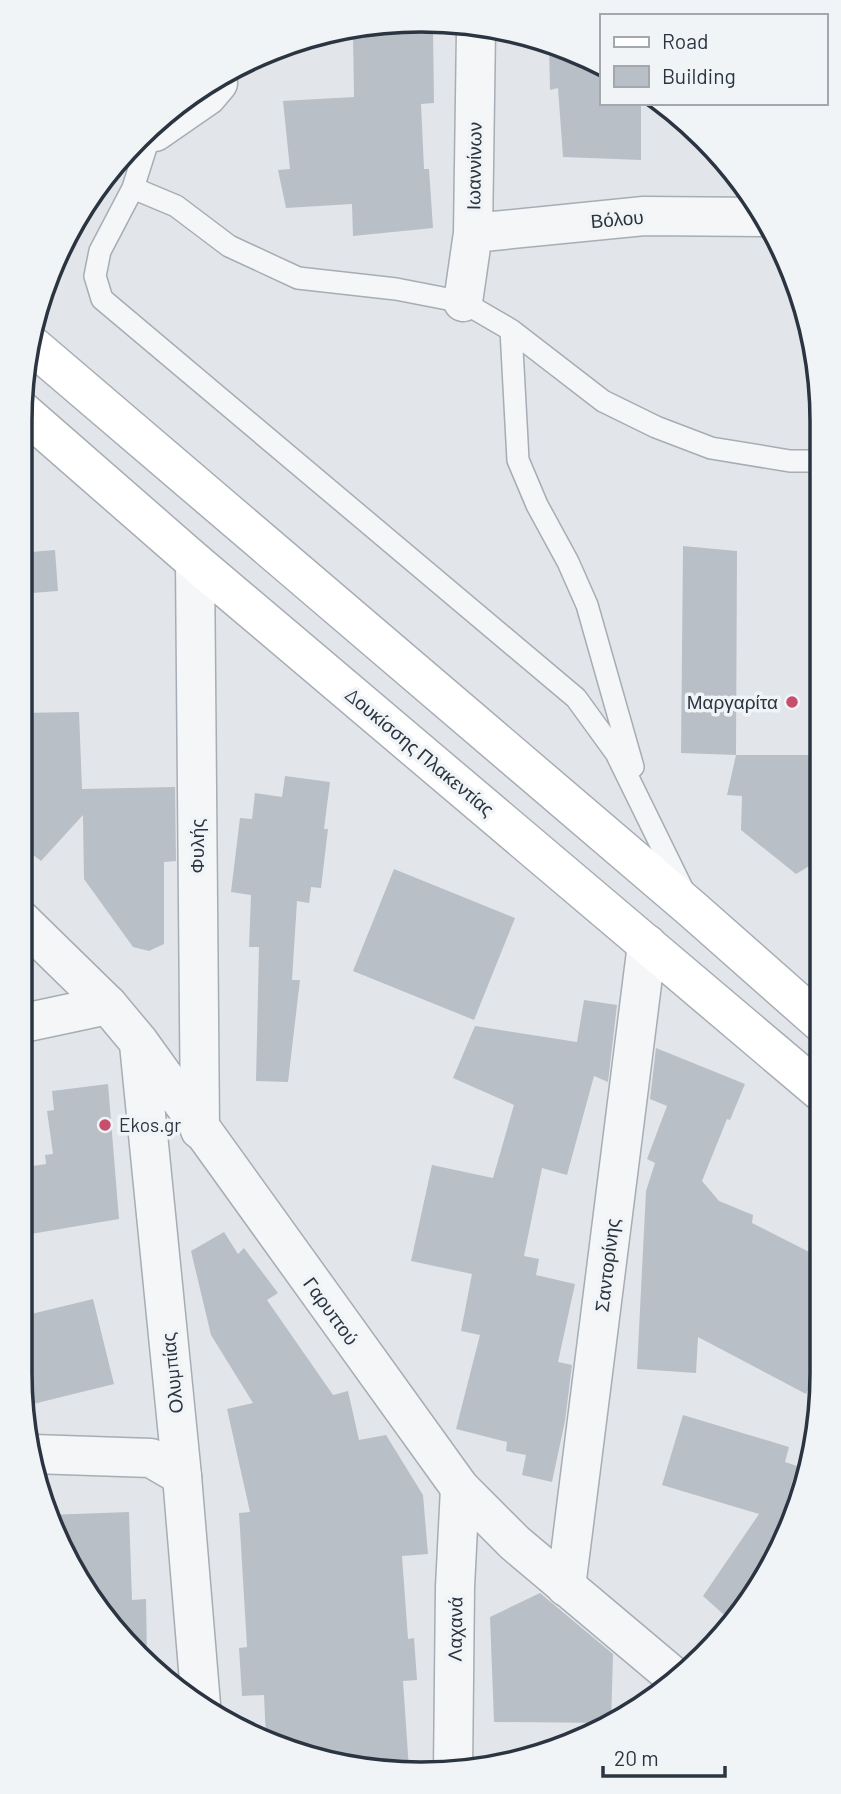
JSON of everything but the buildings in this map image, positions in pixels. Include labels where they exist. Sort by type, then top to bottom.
[{"type":"main road","points":[[38,351],[692,909],[810,1013]]},
{"type":"main road","name":"Δουκίσσης Πλακεντίας","points":[[32,420],[195,562],[810,1083]]},
{"type":"street","name":"Ιωαννίνων","points":[[463,302],[473,233],[476,36]]},
{"type":"street","name":"Βόλου","points":[[473,233],[644,216],[752,217]]},
{"type":"street","name":"Φυλής","points":[[195,562],[200,1130]]},
{"type":"street","name":"Γαρυττού","points":[[32,931],[108,1005],[139,1042],[460,1488],[515,1544],[669,1673]]},
{"type":"street","name":"Σαντορίνης","points":[[566,1587],[647,944]]},
{"type":"street","points":[[32,1021],[108,1005]]},
{"type":"street","name":"Ολυμπίας","points":[[139,1042],[182,1476],[200,1694]]},
{"type":"street","points":[[40,1454],[151,1458],[182,1476]]},
{"type":"street","name":"Λαχανά","points":[[453,1761],[455,1587],[460,1488]]},
{"type":"lane","points":[[148,142],[133,188],[100,251],[95,276],[102,299],[576,698],[616,753],[692,909]]},
{"type":"lane","points":[[133,188],[176,206],[229,246],[298,278],[396,289],[463,302],[511,330],[603,401],[656,427],[711,448],[790,461],[810,461]]},
{"type":"lane","points":[[511,330],[518,460],[537,506],[568,562],[587,605],[642,804]]},
{"type":"place","name":"Μαργαρίτα","points":[[792,702]]},
{"type":"place","name":"Ekos.gr","points":[[105,1125]]}]
